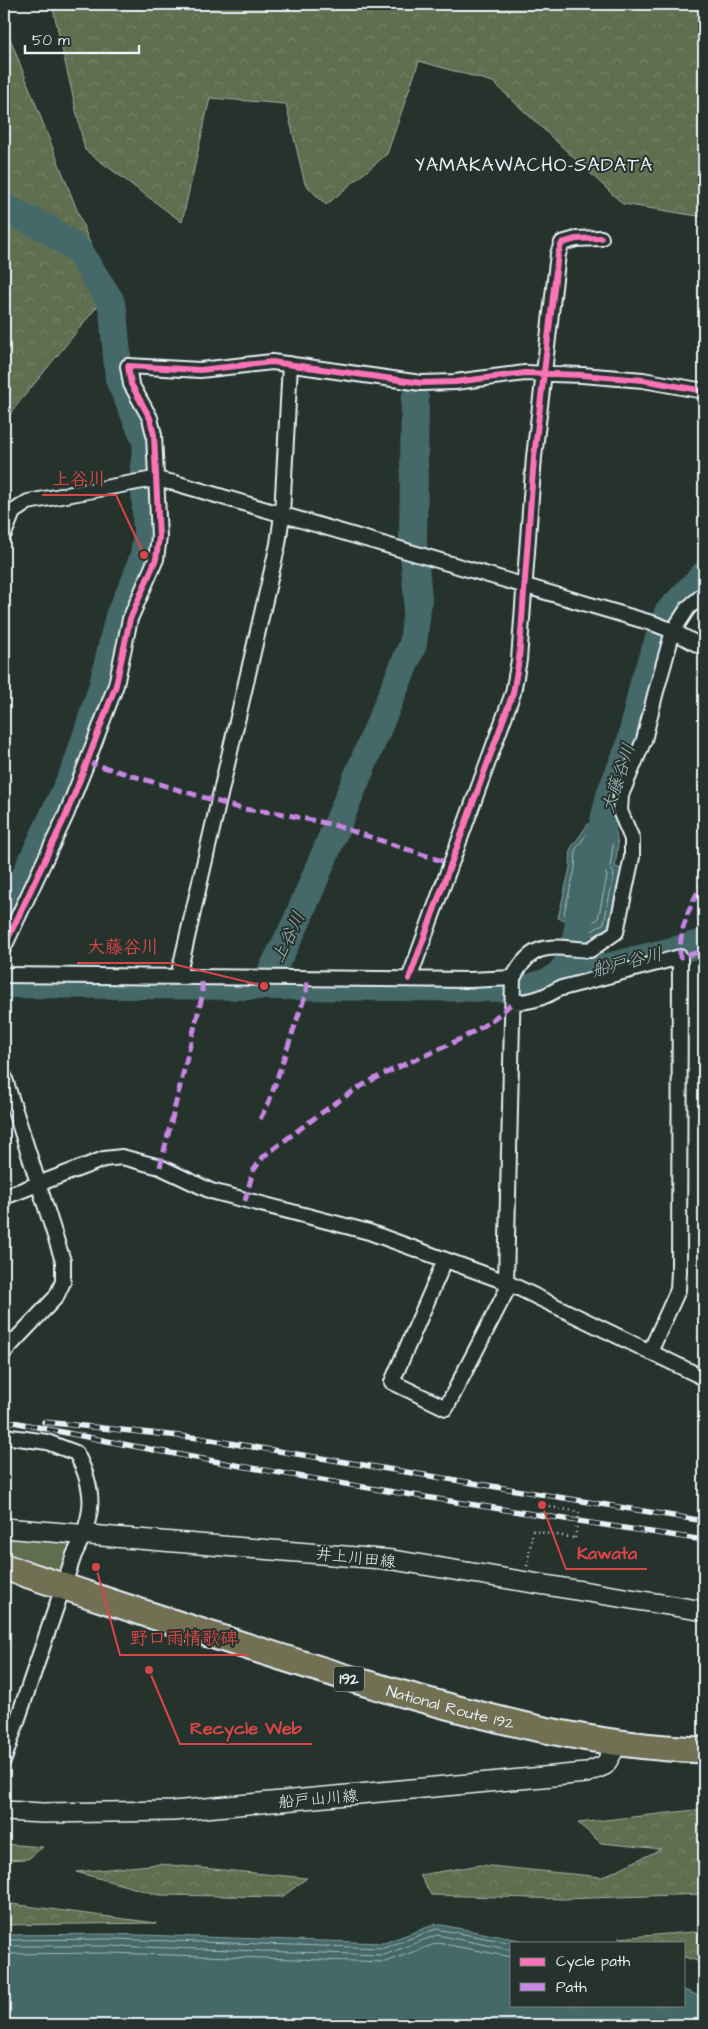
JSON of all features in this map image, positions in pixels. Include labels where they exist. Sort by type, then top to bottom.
[{"type":"highway","name":"National Route 192","points":[[4,1567],[314,1668],[461,1711],[515,1724],[618,1743],[704,1750]]},
{"type":"main road","name":"井上川田線","points":[[4,1528],[393,1560],[704,1610]]},
{"type":"main road","name":"船戸山川線","points":[[4,1811],[43,1813],[173,1811],[586,1773],[605,1765],[618,1743]]},
{"type":"street","points":[[409,979],[513,693],[519,660],[523,586],[543,374],[558,254],[562,243],[576,239],[601,238]]},
{"type":"street","points":[[4,946],[66,815],[116,685],[130,619],[156,559],[159,537],[147,480],[154,435],[150,418],[131,384],[128,366],[200,370],[272,362],[421,383],[455,382],[525,373],[643,380],[704,391]]},
{"type":"street","points":[[178,977],[268,590],[282,515],[290,364]]},
{"type":"street","points":[[4,534],[13,512],[28,502],[147,480],[175,483],[665,628],[704,648]]},
{"type":"street","points":[[445,1260],[392,1382],[446,1408],[508,1283],[513,989],[520,965],[541,949],[550,946],[590,950],[616,932],[632,857],[632,839],[620,811],[619,803],[644,740],[665,628],[704,594]]},
{"type":"street","points":[[4,975],[409,979],[513,989],[530,1002],[544,998],[558,990],[680,957],[678,1290],[650,1352]]},
{"type":"street","points":[[4,1076],[36,1183],[63,1261],[63,1282],[56,1296],[4,1352]]},
{"type":"street","points":[[4,1197],[36,1183],[104,1159],[122,1157],[160,1167],[211,1191],[369,1232],[508,1283],[704,1378]]},
{"type":"street","points":[[4,1436],[47,1442],[76,1453],[87,1474],[90,1506],[84,1534],[74,1555],[4,1759]]},
{"type":"path","points":[[525,1582],[533,1531],[575,1538],[580,1512],[550,1507]]},
{"type":"green space","points":[[52,4],[704,4],[704,217],[623,204],[493,82],[419,61],[387,154],[326,205],[305,184],[286,104],[210,98],[182,222],[85,150]]},
{"type":"green space","points":[[4,23],[109,292],[4,421]]},
{"type":"green space","points":[[4,1538],[76,1543],[63,1576],[4,1558]]},
{"type":"green space","points":[[704,1809],[704,1894],[564,1899],[431,1895],[420,1875],[480,1865],[602,1877],[661,1849],[601,1843],[578,1823]]},
{"type":"green space","points":[[4,1844],[43,1847],[28,1859],[4,1860]]},
{"type":"green space","points":[[160,1864],[307,1878],[282,1897],[159,1895],[76,1872]]},
{"type":"green space","points":[[4,1903],[156,1923],[4,1925]]},
{"type":"green space","points":[[692,1932],[704,1933],[704,1963],[686,1958],[686,1942],[632,1942],[618,1938]]},
{"type":"water","points":[[589,823],[615,827],[618,845],[615,867],[621,869],[608,927],[594,936],[569,932],[565,920],[558,918],[570,868],[571,848]]},
{"type":"water","points":[[436,1924],[530,1942],[510,1942],[510,2006],[686,2006],[686,1991],[704,1998],[704,2025],[4,2025],[4,1935],[110,1934],[384,1943]]},
{"type":"waterway","name":"上谷川","points":[[4,208],[46,228],[77,249],[110,300],[113,310],[119,379],[147,443],[144,467],[147,533],[144,555],[135,582],[119,616],[103,685],[76,768],[4,921]]},
{"type":"waterway","name":"上谷川","points":[[264,986],[296,923],[413,644],[418,600],[413,542],[415,399]]},
{"type":"waterway","name":"大藤谷川","points":[[4,984],[529,988],[551,981],[561,973],[573,956],[580,917],[611,792],[630,746],[644,682],[668,613],[704,575]]},
{"type":"waterway","name":"船戸谷川","points":[[551,981],[704,943]]},
{"type":"railway","points":[[4,1420],[265,1470],[441,1500],[704,1540]]},
{"type":"railway","points":[[44,1422],[199,1438],[704,1521]]},
{"type":"marked path","points":[[87,762],[242,809],[279,813],[334,825],[451,864]]},
{"type":"marked path","points":[[704,879],[690,907],[684,926],[680,957],[704,951]]},
{"type":"marked path","points":[[160,1167],[202,997],[202,977]]},
{"type":"marked path","points":[[260,1119],[269,1102],[306,993],[307,978]]},
{"type":"marked path","points":[[245,1201],[253,1171],[264,1156],[311,1120],[379,1076],[459,1040],[478,1029],[513,1002]]},
{"type":"cycle path","points":[[409,979],[513,693],[519,660],[534,457],[558,254],[562,243],[576,239],[601,238]]},
{"type":"cycle path","points":[[4,947],[66,815],[87,762],[116,685],[130,619],[156,559],[159,537],[154,435],[150,418],[131,384],[128,366],[200,370],[272,362],[421,383],[455,382],[525,373],[582,375],[643,380],[704,391]]},
{"type":"place","name":"上谷川","points":[[144,555]]},
{"type":"place","name":"大藤谷川","points":[[264,986]]},
{"type":"place","name":"Kawata","points":[[542,1505]]},
{"type":"place","name":"野口雨情歌碑","points":[[96,1567]]},
{"type":"place","name":"Recycle Web","points":[[149,1670]]},
{"type":"district","name":"YAMAKAWACHO-SADATA","points":[[534,164]]}]
